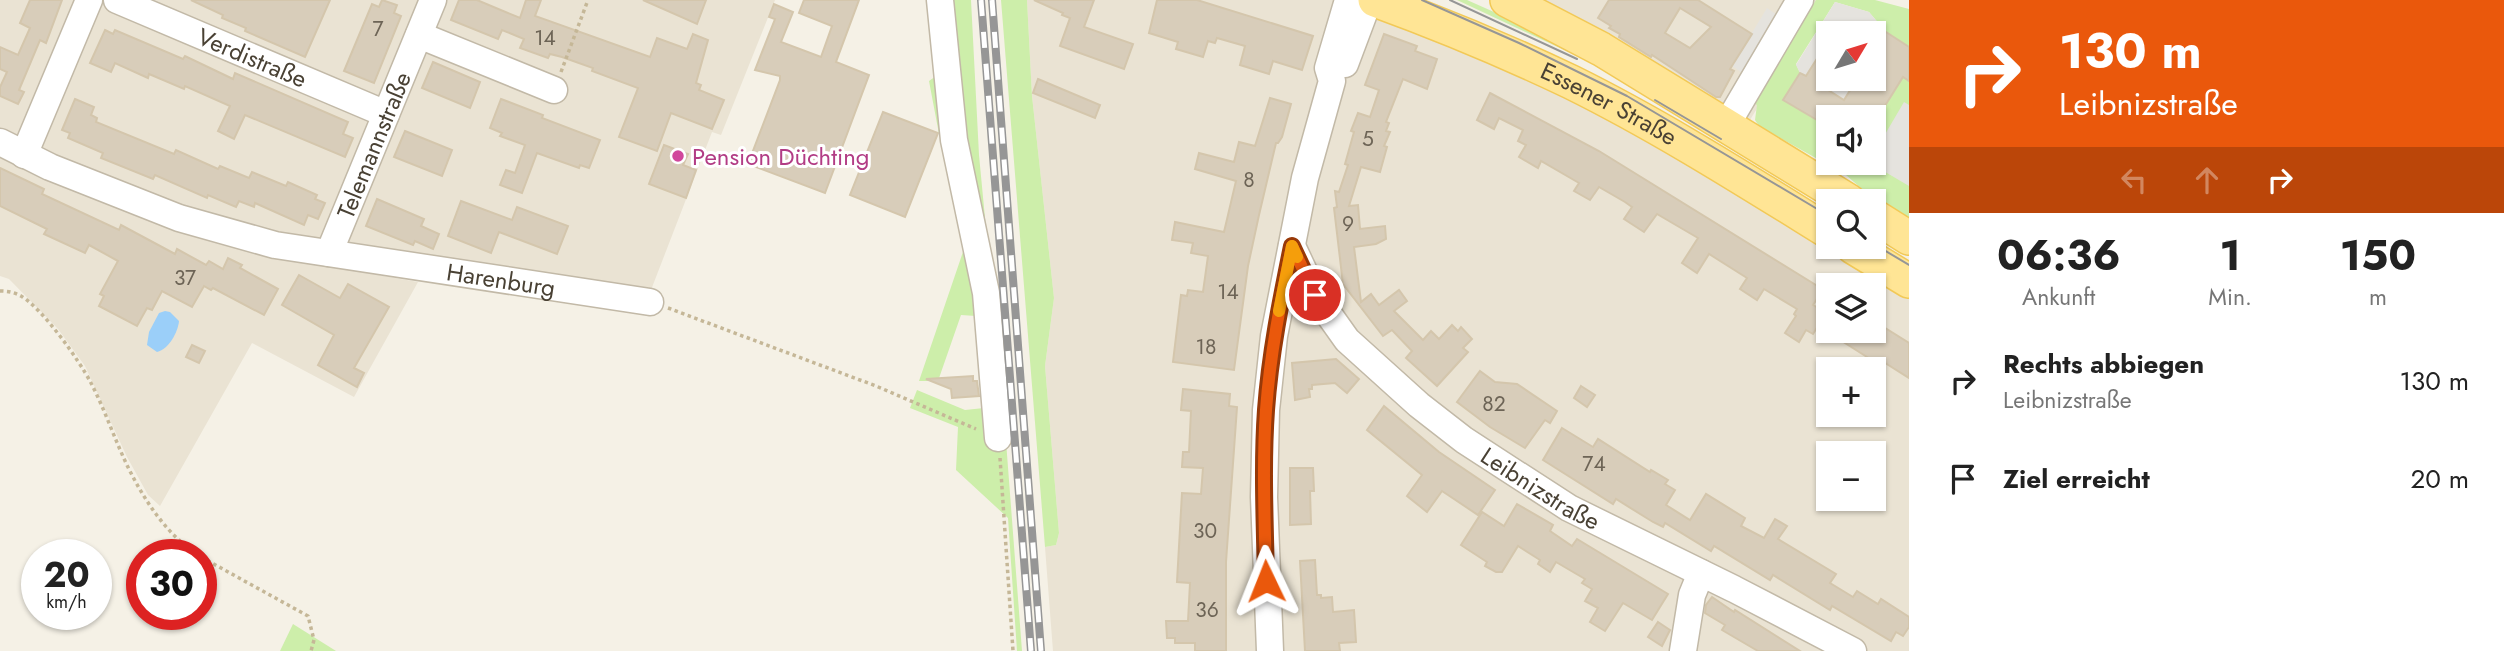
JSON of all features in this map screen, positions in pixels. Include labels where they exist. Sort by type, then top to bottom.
[{"type":"main road","name":"Essener Straße","points":[[1375,0],[1571,82],[1816,224]]},
{"type":"main road","name":"Essener Straße","points":[[1507,0],[1601,50],[1829,189]]},
{"type":"main road","points":[[1886,224],[1909,238]]},
{"type":"main road","points":[[1873,259],[1909,281]]},
{"type":"street","points":[[24,155],[89,0]]},
{"type":"street","name":"Verdistraße","points":[[117,0],[386,114]]},
{"type":"street","name":"Telemannstraße","points":[[329,253],[433,0]]},
{"type":"street","points":[[940,0],[954,140],[986,293],[998,438]]},
{"type":"street","points":[[1332,81],[1328,68],[1348,0]]},
{"type":"street","points":[[1270,651],[1264,497],[1266,410],[1274,337],[1305,178],[1332,81],[1342,72],[1369,0]]},
{"type":"street","points":[[1726,126],[1800,0]]},
{"type":"street","points":[[419,36],[554,90]]},
{"type":"street","name":"Harenburg","points":[[0,142],[24,155],[179,218],[275,245],[650,302]]},
{"type":"street","name":"Leibnizstraße","points":[[1292,246],[1315,295],[1348,340],[1428,412],[1464,440],[1569,508],[1853,651]]},
{"type":"street","points":[[1683,651],[1692,595],[1701,573]]},
{"type":"path","points":[[554,90],[588,0]]},
{"type":"path","points":[[0,291],[22,296],[74,356],[91,382],[132,476],[160,521],[178,539]]},
{"type":"path","points":[[650,302],[876,386],[998,438],[1013,651]]},
{"type":"path","points":[[217,565],[308,616],[314,640],[311,651]]},
{"type":"shaded area","points":[[0,0],[81,0],[21,133],[10,136],[0,133]]},
{"type":"shaded area","points":[[98,0],[775,0],[721,135],[712,132],[651,290],[298,239],[141,195],[42,149],[40,142]]},
{"type":"shaded area","points":[[1027,0],[1346,0],[1539,76],[1816,235],[1816,259],[1855,259],[1878,273],[1816,273],[1816,343],[1886,343],[1886,278],[1909,292],[1909,651],[1053,651],[1045,547],[1056,545],[1059,533],[1045,366],[1054,298],[1032,96]]},
{"type":"shaded area","points":[[1521,0],[1824,0],[1745,128]]},
{"type":"shaded area","points":[[1835,2],[1869,12],[1877,21],[1823,21]]},
{"type":"shaded area","points":[[1767,8],[1787,22],[1753,80],[1732,66]]},
{"type":"shaded area","points":[[1816,33],[1816,83],[1800,73],[1796,65]]},
{"type":"shaded area","points":[[1829,91],[1850,91],[1844,100]]},
{"type":"shaded area","points":[[1904,102],[1909,105],[1909,186],[1886,172],[1886,133]]},
{"type":"shaded area","points":[[0,150],[292,260],[418,282],[354,397],[252,343],[160,506],[148,495],[127,457],[85,366],[58,329],[9,279],[0,276]]},
{"type":"green space","points":[[946,0],[971,0],[979,155],[1005,428],[1022,651],[1017,651],[1008,518],[956,470],[958,427],[910,408],[917,390],[965,410],[984,408],[976,316],[961,315],[938,381],[919,381],[965,246],[946,133],[939,134],[929,81],[950,66]]},
{"type":"green space","points":[[1001,0],[1027,0],[1032,96],[1054,298],[1045,366],[1059,533],[1056,545],[1045,547]]},
{"type":"green space","points":[[1457,0],[1467,0],[1573,47],[1588,61]]},
{"type":"green space","points":[[1816,0],[1875,0],[1909,9],[1909,47],[1886,32],[1886,21],[1877,21],[1869,12],[1835,2],[1823,21],[1816,21],[1816,32],[1796,64],[1800,73],[1783,100],[1816,120],[1816,158],[1759,126],[1755,120],[1757,105],[1751,101]]},
{"type":"green space","points":[[1903,77],[1909,81],[1909,218],[1886,204],[1886,189],[1862,189],[1846,175],[1886,175],[1885,105]]},
{"type":"green space","points":[[293,624],[336,651],[280,651]]},
{"type":"water","points":[[165,311],[179,321],[169,344],[157,352],[147,345],[149,332],[159,313]]},
{"type":"building","points":[[30,0],[62,0],[46,43],[40,40],[19,90],[24,92],[18,104],[0,96],[0,87],[7,72],[0,69],[0,47],[18,55],[30,28],[20,23]]},
{"type":"building","points":[[191,0],[330,0],[305,57],[245,31],[246,28]]},
{"type":"building","points":[[382,0],[397,5],[394,13],[401,16],[374,83],[344,71],[372,4],[379,7]]},
{"type":"building","points":[[459,0],[477,0],[520,18],[526,0],[541,0],[535,16],[650,57],[657,38],[687,49],[693,34],[708,40],[696,83],[701,85],[699,90],[724,100],[712,129],[671,113],[657,151],[619,137],[638,88],[562,57],[550,54],[548,58],[520,48],[524,39],[502,30],[498,39],[451,20]]},
{"type":"building","points":[[643,0],[706,0],[697,24]]},
{"type":"building","points":[[804,0],[859,0],[836,62],[869,75],[825,193],[748,164],[780,80],[780,76],[755,70],[775,19],[769,17],[774,4],[793,12],[781,42],[821,57],[832,26],[799,13]]},
{"type":"building","points":[[1034,0],[1094,0],[1084,27],[1133,44],[1124,69],[1060,46],[1070,18]]},
{"type":"building","points":[[1157,0],[1197,0],[1313,36],[1302,70],[1273,61],[1269,74],[1240,65],[1245,46],[1217,38],[1215,43],[1208,41],[1203,57],[1176,49],[1178,42],[1149,33]]},
{"type":"building","points":[[1609,0],[1698,0],[1752,34],[1730,69],[1734,71],[1720,97],[1716,97],[1619,37],[1620,34],[1598,18]],"holes":[[[1680,8],[1711,27],[1690,48],[1665,33]]]},
{"type":"building","points":[[105,30],[113,34],[115,30],[183,59],[185,56],[233,79],[235,73],[348,122],[343,134],[353,138],[345,157],[245,115],[234,139],[218,131],[230,106],[185,86],[184,89],[149,74],[148,78],[115,63],[111,72],[90,63]]},
{"type":"building","points":[[1886,32],[1909,47],[1909,81],[1903,77],[1886,105],[1816,105],[1816,119],[1783,100],[1800,73],[1806,76],[1816,60],[1816,91],[1830,91],[1844,100],[1850,91],[1886,91]]},
{"type":"building","points":[[1384,34],[1417,46],[1415,51],[1437,59],[1427,89],[1403,79],[1386,122],[1389,123],[1386,131],[1390,132],[1384,146],[1387,147],[1380,172],[1361,167],[1349,206],[1358,205],[1360,229],[1385,226],[1386,239],[1376,244],[1354,247],[1361,302],[1371,294],[1379,305],[1399,290],[1407,301],[1394,311],[1423,340],[1431,331],[1439,339],[1452,325],[1458,331],[1461,327],[1472,339],[1463,348],[1468,352],[1437,386],[1406,358],[1412,351],[1392,330],[1383,336],[1343,284],[1334,208],[1337,207],[1335,191],[1339,192],[1348,165],[1345,164],[1354,132],[1351,131],[1358,113],[1370,117],[1379,90],[1365,85]]},
{"type":"building","points":[[433,62],[480,82],[470,108],[422,88]]},
{"type":"building","points":[[1038,79],[1100,105],[1095,118],[1033,93]]},
{"type":"building","points":[[1490,93],[1599,151],[1816,285],[1816,300],[1813,305],[1816,307],[1816,329],[1813,334],[1806,330],[1799,342],[1785,333],[1796,316],[1794,314],[1797,309],[1764,289],[1757,300],[1740,289],[1747,278],[1709,254],[1697,273],[1682,263],[1698,238],[1657,214],[1644,232],[1624,219],[1632,207],[1625,202],[1599,187],[1590,200],[1574,191],[1579,183],[1541,161],[1538,168],[1519,157],[1526,145],[1518,141],[1523,130],[1499,118],[1494,129],[1477,120]]},
{"type":"building","points":[[1270,98],[1291,104],[1282,137],[1276,143],[1248,266],[1234,370],[1173,362],[1181,295],[1187,296],[1188,290],[1203,292],[1208,256],[1191,253],[1193,243],[1172,240],[1175,222],[1224,232],[1236,181],[1195,169],[1199,153],[1234,162],[1239,142],[1255,146]]},
{"type":"building","points":[[75,99],[94,107],[91,115],[97,118],[96,122],[174,154],[176,150],[218,169],[220,166],[249,178],[252,172],[286,186],[288,182],[317,195],[315,199],[325,203],[318,219],[308,215],[304,225],[255,203],[254,207],[239,201],[236,207],[208,195],[207,198],[155,175],[153,179],[101,158],[103,153],[68,138],[70,133],[62,130]]},
{"type":"building","points":[[501,99],[600,140],[589,168],[580,165],[579,168],[537,153],[522,193],[500,185],[506,170],[515,173],[525,145],[500,136],[502,133],[490,128]]},
{"type":"building","points":[[883,112],[938,133],[905,217],[850,195]]},
{"type":"building","points":[[405,131],[452,150],[442,176],[394,157]]},
{"type":"building","points":[[664,145],[688,154],[683,165],[696,170],[686,198],[649,184]]},
{"type":"building","points":[[0,168],[44,189],[42,194],[119,230],[121,225],[175,254],[177,249],[206,265],[209,261],[223,269],[228,258],[242,265],[240,268],[278,289],[264,315],[213,288],[211,290],[204,286],[192,307],[162,291],[152,310],[147,308],[137,326],[99,306],[104,296],[100,294],[118,261],[89,245],[85,253],[44,234],[47,229],[0,206]]},
{"type":"building","points":[[377,199],[424,219],[421,226],[439,234],[433,249],[415,241],[413,245],[366,226]]},
{"type":"building","points":[[461,201],[512,220],[517,207],[568,226],[557,254],[499,232],[491,253],[448,236]]},
{"type":"building","points":[[299,275],[340,298],[348,284],[389,307],[354,368],[364,373],[357,387],[318,365],[334,335],[282,305]]},
{"type":"building","points":[[1886,329],[1909,343],[1909,378],[1886,364],[1886,357],[1867,357],[1845,343],[1886,343]]},
{"type":"building","points":[[192,345],[205,351],[199,363],[186,357]]},
{"type":"building","points":[[1336,359],[1359,379],[1347,393],[1335,383],[1312,385],[1312,389],[1309,389],[1310,397],[1295,400],[1292,363]]},
{"type":"building","points":[[1480,371],[1495,382],[1517,384],[1557,411],[1550,423],[1545,420],[1525,448],[1490,427],[1457,402]]},
{"type":"building","points":[[973,376],[973,381],[977,381],[979,396],[952,398],[951,389],[926,379]]},
{"type":"building","points":[[1581,386],[1595,395],[1587,407],[1574,398]]},
{"type":"building","points":[[1183,389],[1230,394],[1229,406],[1237,407],[1226,562],[1226,651],[1195,651],[1195,643],[1175,643],[1175,638],[1167,638],[1166,621],[1188,621],[1190,583],[1177,582],[1182,493],[1201,494],[1203,468],[1182,467],[1183,452],[1189,452],[1191,411],[1181,410]]},
{"type":"building","points":[[1384,406],[1439,452],[1495,490],[1478,515],[1442,491],[1427,512],[1407,496],[1422,475],[1367,430]]},
{"type":"building","points":[[1562,428],[1593,447],[1598,439],[1650,472],[1651,470],[1668,480],[1665,484],[1675,490],[1666,505],[1690,520],[1706,494],[1745,518],[1741,526],[1764,538],[1775,519],[1787,526],[1778,539],[1836,574],[1830,583],[1853,597],[1857,591],[1878,604],[1881,599],[1909,617],[1909,627],[1903,636],[1896,632],[1891,641],[1832,606],[1830,610],[1773,575],[1770,580],[1714,546],[1711,551],[1665,523],[1663,527],[1616,499],[1613,504],[1543,460]]},
{"type":"building","points":[[1290,468],[1313,468],[1314,491],[1310,491],[1311,524],[1290,525]]},
{"type":"building","points":[[1517,504],[1553,525],[1550,531],[1572,546],[1577,539],[1668,594],[1652,620],[1623,603],[1605,631],[1590,622],[1598,608],[1585,601],[1592,589],[1582,583],[1585,579],[1556,562],[1550,572],[1538,564],[1540,560],[1518,546],[1502,572],[1496,572],[1485,566],[1487,562],[1461,545],[1482,512],[1504,526]]},
{"type":"building","points":[[1315,560],[1317,595],[1321,595],[1321,598],[1332,597],[1333,612],[1354,610],[1356,642],[1339,643],[1340,651],[1305,651],[1300,561]]},
{"type":"building","points":[[1712,597],[1800,651],[1758,651],[1722,630],[1725,625],[1705,613],[1706,605]]},
{"type":"building","points":[[1658,622],[1670,630],[1662,646],[1648,637]]},
{"type":"tram line","points":[[1422,0],[1519,43],[1627,96],[1816,208]]},
{"type":"tram line","points":[[1450,0],[1577,59]]},
{"type":"tram line","points":[[1655,100],[1721,139]]},
{"type":"tram line","points":[[1886,251],[1909,265]]},
{"type":"railway","points":[[981,0],[1031,651]]},
{"type":"railway","points":[[992,0],[1041,651]]},
{"type":"slow traffic","points":[[1279,311],[1292,246],[1297,257]]},
{"type":"place","name":"Pension Düchting","points":[[678,156]]},
{"type":"route","points":[[1266,581],[1266,410],[1274,337],[1292,246],[1315,295]]}]
